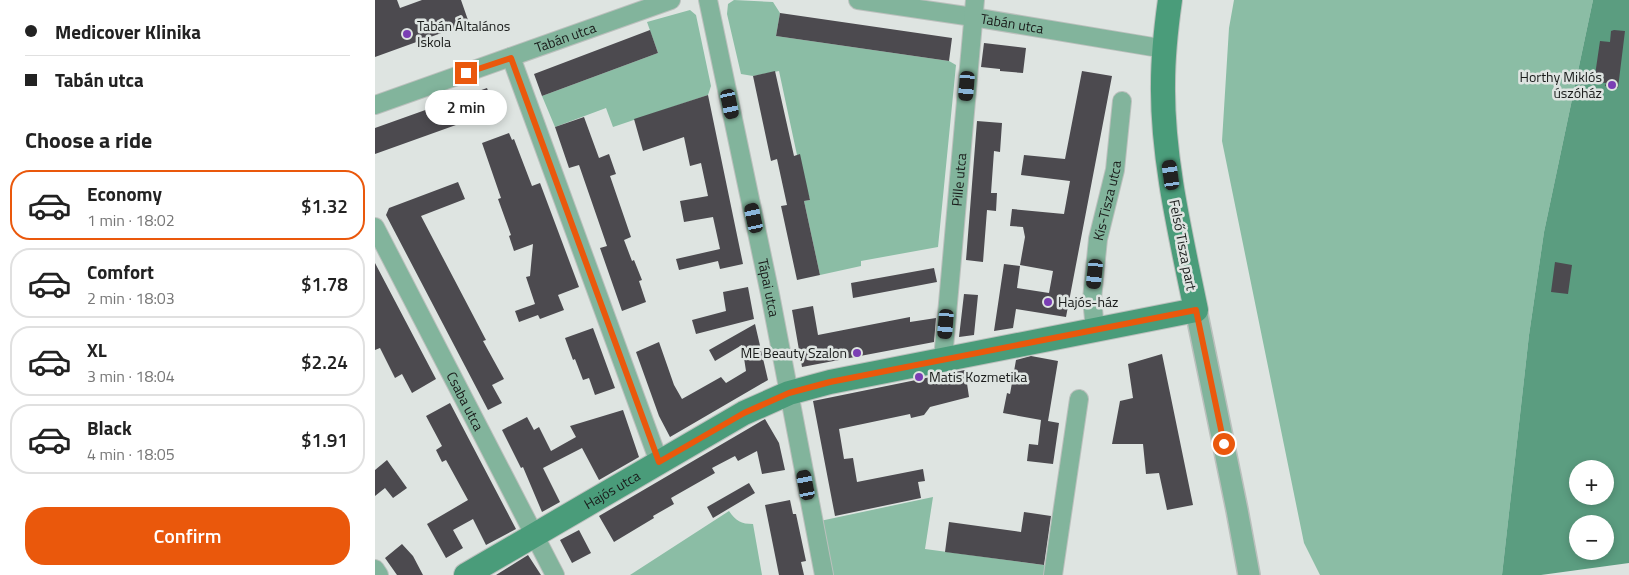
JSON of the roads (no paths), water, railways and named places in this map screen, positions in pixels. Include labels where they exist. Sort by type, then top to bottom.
[{"type":"main road","name":"Felső Tisza part","points":[[1169,0],[1163,84],[1169,160],[1175,203],[1196,310]]},
{"type":"main road","name":"Hajós utca","points":[[466,575],[744,413],[789,393],[830,382],[943,358],[1196,310]]},
{"type":"street","name":"Tabán utca","points":[[375,105],[671,0]]},
{"type":"street","name":"Tápai utca","points":[[709,0],[770,294],[824,575]]},
{"type":"street","name":"Tabán utca","points":[[858,0],[974,8],[1165,49]]},
{"type":"street","name":"Pille utca","points":[[943,358],[974,8]]},
{"type":"street","points":[[511,58],[659,462]]},
{"type":"street","name":"Kis-Tisza utca","points":[[1095,329],[1092,299],[1098,239],[1115,170],[1122,101]]},
{"type":"street","name":"Csaba utca","points":[[375,227],[536,535],[555,575]]},
{"type":"street","name":"Felső Tisza part","points":[[1196,310],[1249,575]]},
{"type":"street","points":[[1053,575],[1079,399]]},
{"type":"street","points":[[375,569],[379,575]]},
{"type":"place","name":"Tabán Általános Iskola","points":[[407,34]]},
{"type":"place","name":"Horthy Miklós úszóház","points":[[1612,85]]},
{"type":"place","name":"Hajós-ház","points":[[1048,302]]},
{"type":"place","name":"ME Beauty Szalon","points":[[857,353]]},
{"type":"place","name":"Matis Kozmetika","points":[[919,377]]}]
